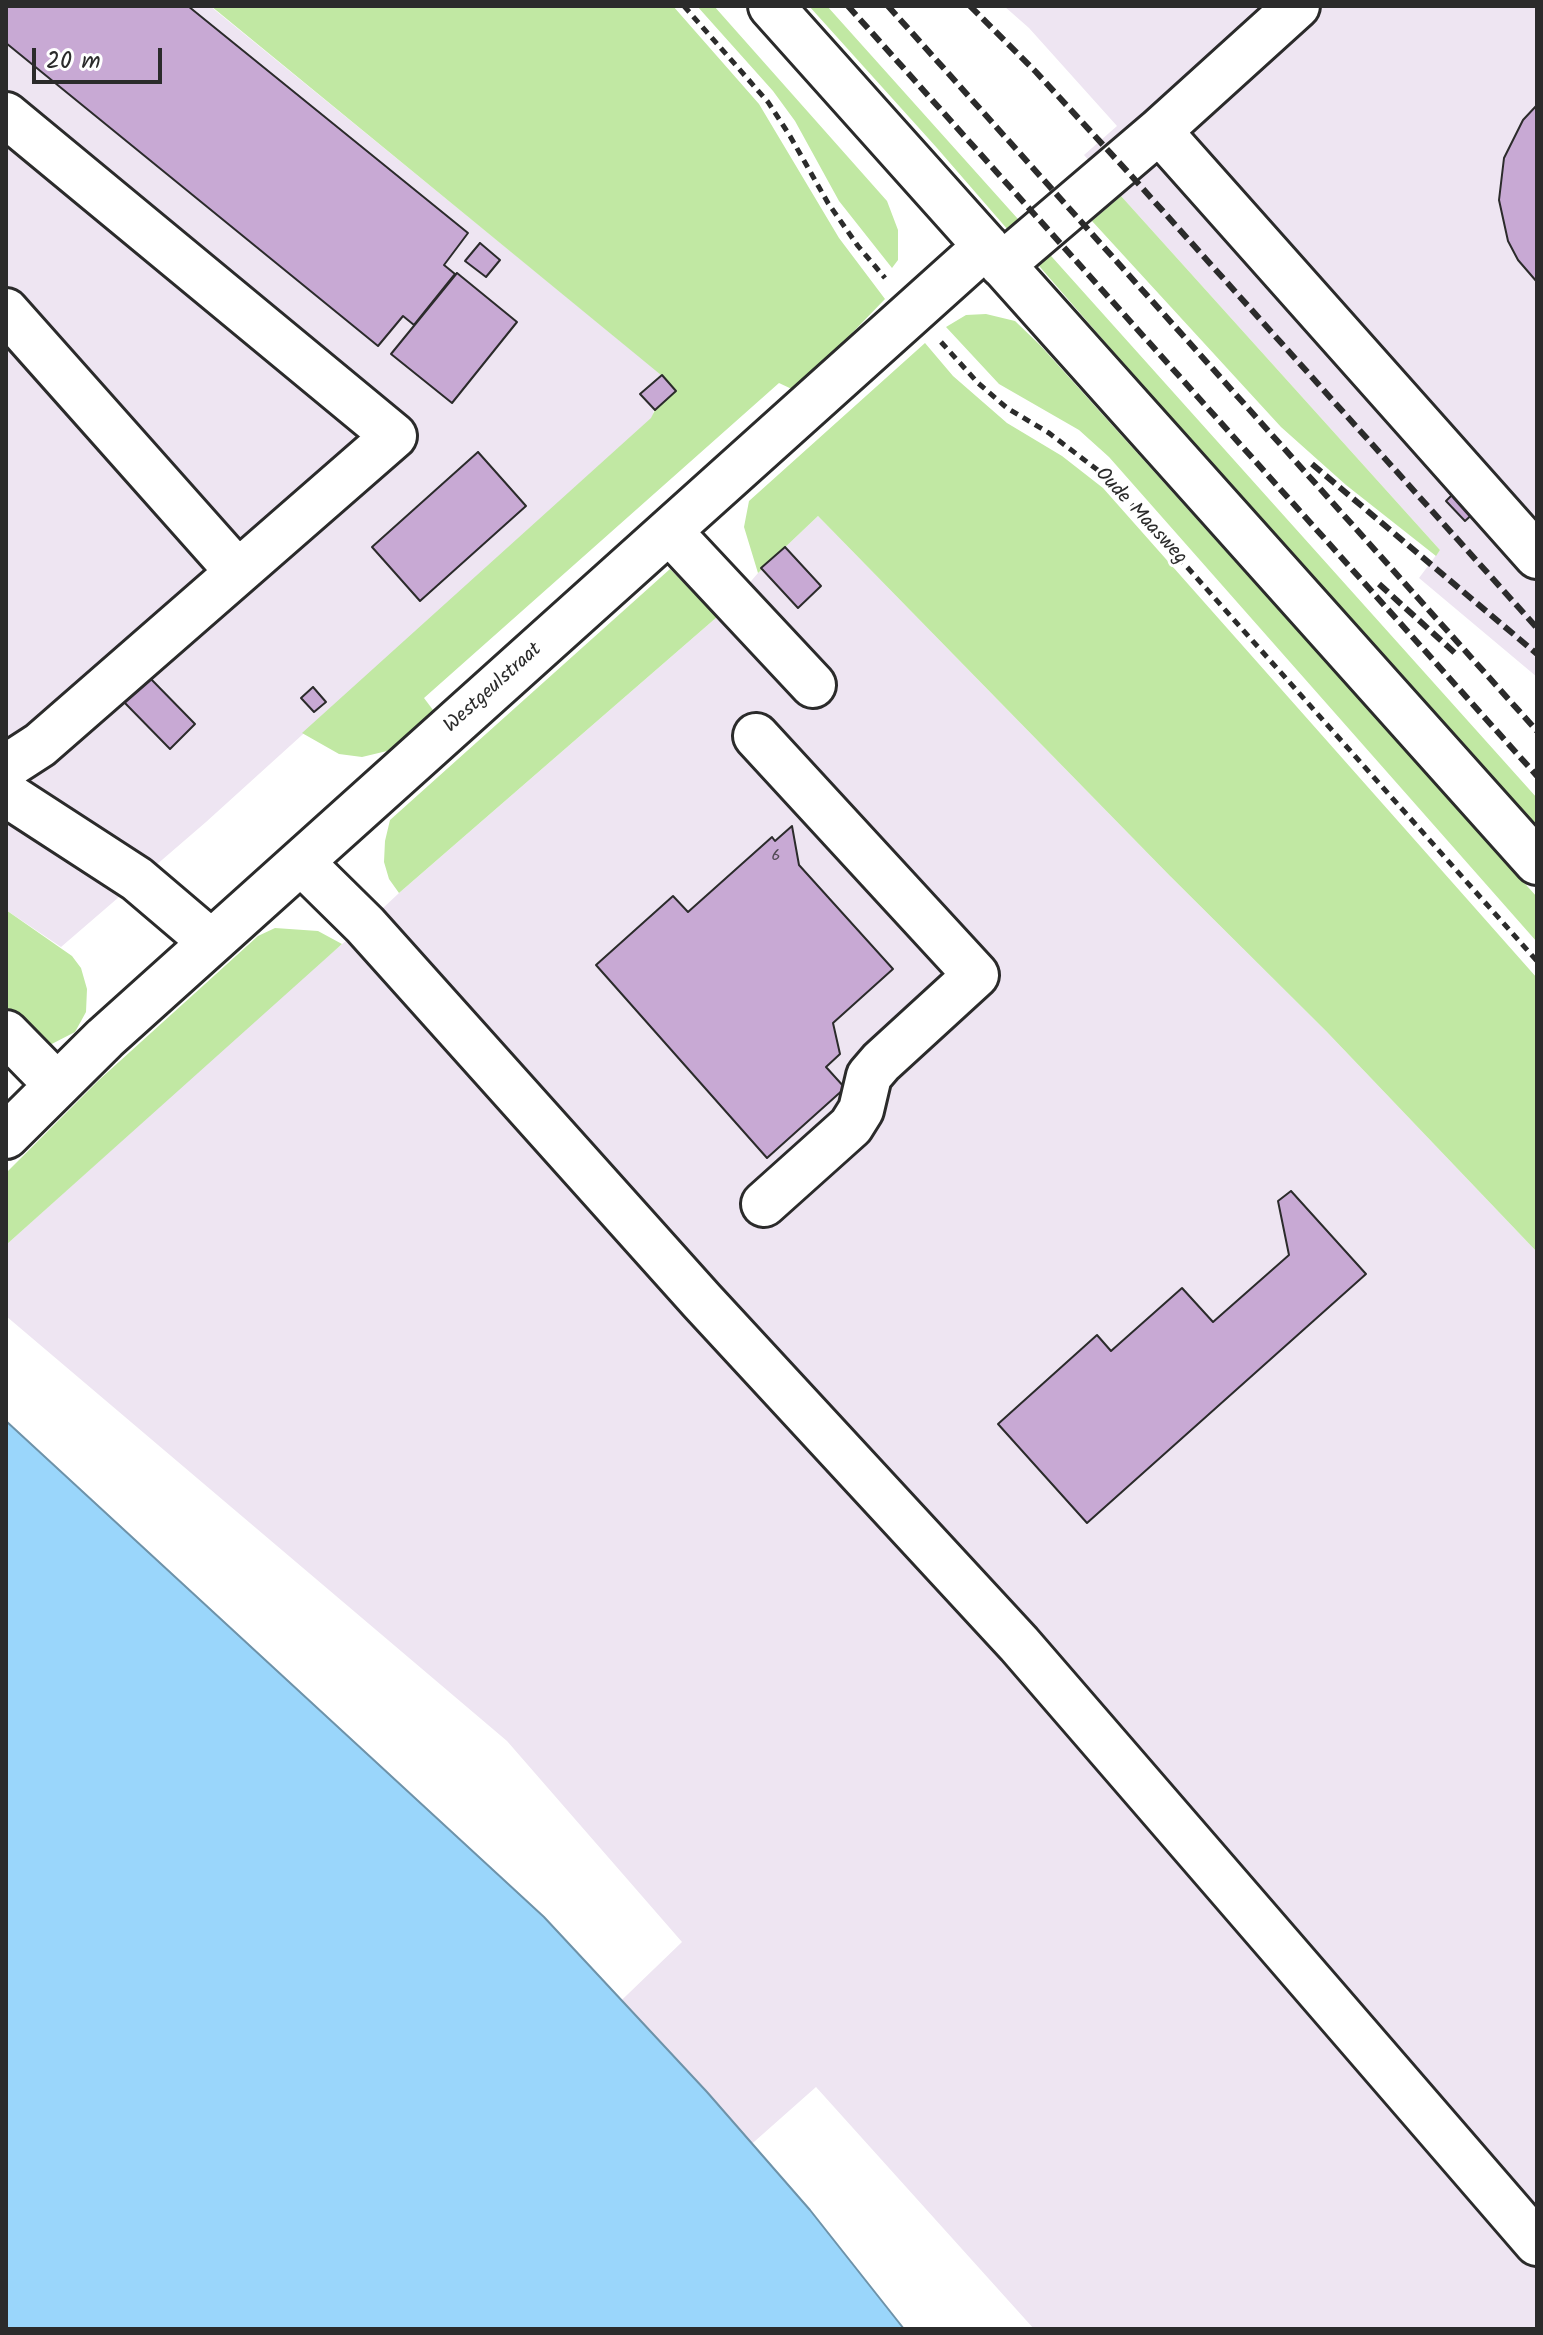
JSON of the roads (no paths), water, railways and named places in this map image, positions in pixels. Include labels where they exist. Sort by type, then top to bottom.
[{"type":"street","points":[[771,6],[1537,862]]},
{"type":"street","name":"Westgeulstraat","points":[[6,1136],[105,1038],[914,310],[994,256],[1159,131],[1297,6]]},
{"type":"street","points":[[6,115],[394,436],[40,745],[6,767]]},
{"type":"street","points":[[1159,131],[1537,556]]},
{"type":"street","points":[[6,311],[238,572]]},
{"type":"street","points":[[669,531],[813,685]]},
{"type":"street","points":[[756,736],[976,975],[869,1076],[861,1110],[851,1126],[764,1204]]},
{"type":"street","points":[[6,794],[137,879],[211,942]]},
{"type":"street","points":[[301,862],[365,925],[702,1301],[1019,1644],[1537,2243]]},
{"type":"street","points":[[6,1033],[57,1085]]},
{"type":"water","points":[[6,1421],[544,1917],[707,2092],[810,2210],[904,2329],[6,2329]]},
{"type":"railway","points":[[848,6],[1537,776]]},
{"type":"railway","points":[[888,6],[1537,731]]},
{"type":"railway","points":[[970,6],[1127,171],[1537,628]]},
{"type":"railway","points":[[1312,464],[1537,654]]},
{"type":"railway","points":[[1379,584],[1456,654]]}]
